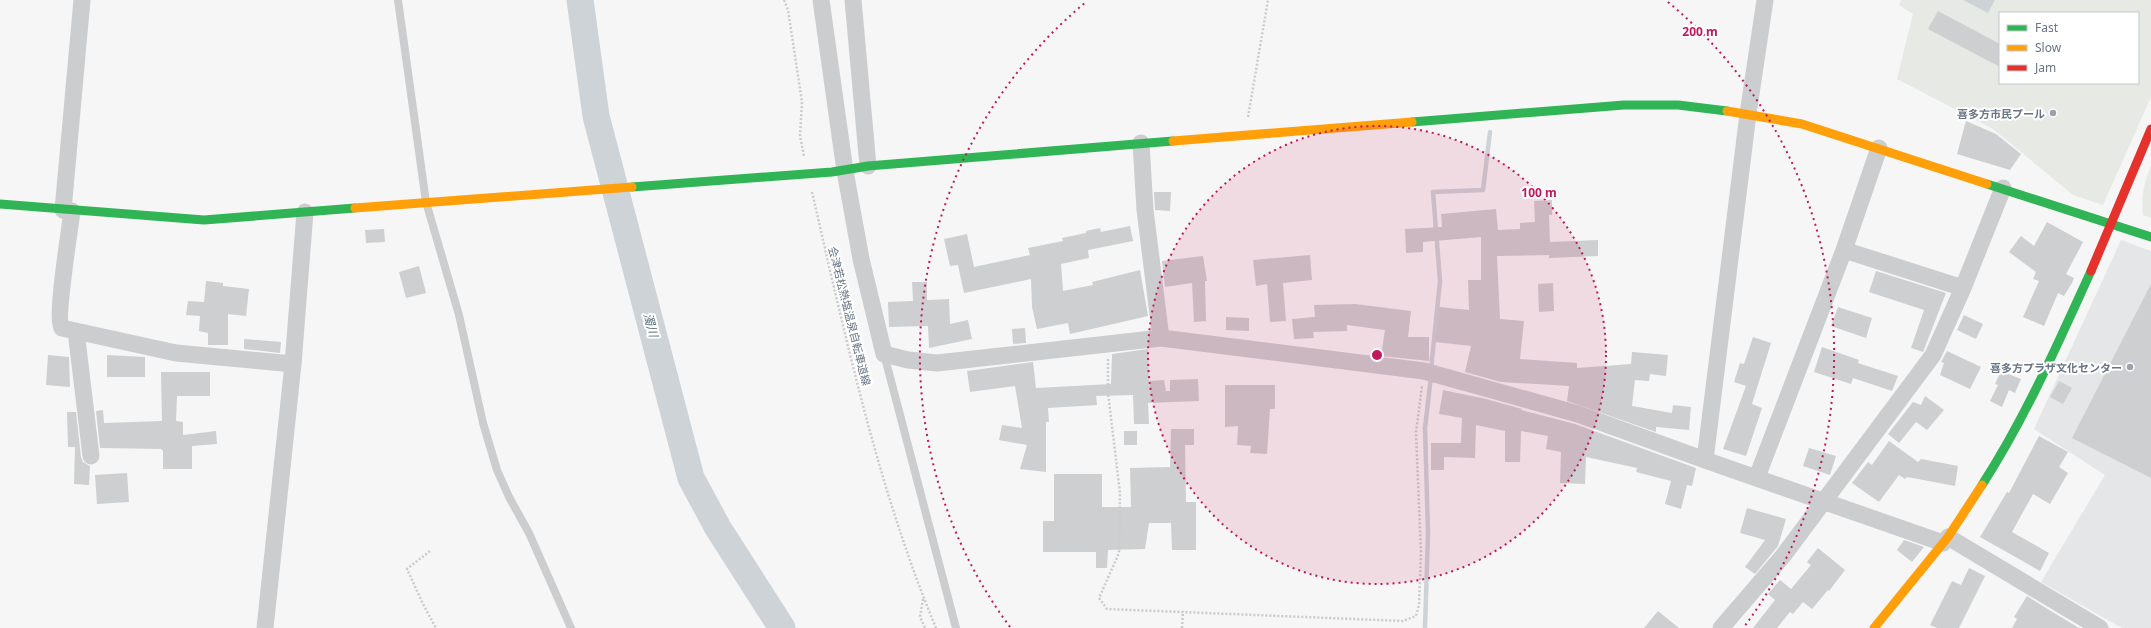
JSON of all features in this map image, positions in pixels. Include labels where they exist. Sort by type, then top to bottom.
[{"type":"street","points":[[82,0],[59,325],[62,328],[176,353],[293,364]]},
{"type":"street","points":[[821,0],[838,172],[884,354],[908,360],[937,364],[1161,338],[1424,371],[1578,414],[1825,502],[1946,540],[2100,628]]},
{"type":"street","points":[[854,0],[868,166]]},
{"type":"street","points":[[1704,460],[1748,114],[1765,0]]},
{"type":"street","points":[[0,204],[67,211],[204,220],[838,172],[868,166],[1624,105],[1678,105],[1748,114],[1802,124],[2151,237]]},
{"type":"street","points":[[1874,628],[1946,540],[2000,457],[2049,362],[2112,224],[2151,129]]},
{"type":"street","points":[[1141,143],[1145,210],[1161,338]]},
{"type":"street","points":[[1757,477],[1844,250],[1879,148]]},
{"type":"street","points":[[1721,628],[1783,556],[1825,502],[1932,355],[1963,288],[2002,188]]},
{"type":"street","points":[[265,628],[293,364],[305,212]]},
{"type":"street","points":[[1844,250],[1963,288]]},
{"type":"street","points":[[76,331],[91,456]]},
{"type":"lane","points":[[398,0],[426,202],[459,316],[483,423],[497,470],[509,498],[529,533],[571,628]]},
{"type":"lane","points":[[884,354],[956,628]]},
{"type":"path","points":[[784,0],[788,10],[802,102],[800,136],[805,159]]},
{"type":"path","points":[[1245,135],[1268,0]]},
{"type":"path","name":"会津若松熱塩温泉自転車道線","points":[[812,189],[854,370],[903,543],[936,628]]},
{"type":"path","points":[[1107,345],[1108,393],[1120,493],[1119,553],[1099,598],[1107,609],[1403,621],[1416,616],[1419,605],[1421,552],[1416,432],[1424,371]]},
{"type":"path","points":[[430,551],[407,568],[423,604],[436,628]]},
{"type":"path","points":[[923,597],[920,617],[924,628]]},
{"type":"path","points":[[1182,628],[1183,611]]},
{"type":"shaded area","name":"喜多方市民プール","points":[[1901,0],[2151,0],[2151,97],[2103,205],[2073,195],[1993,129],[1897,79],[1913,14],[1899,5]]},
{"type":"shaded area","points":[[1963,0],[1995,0],[1988,13]]},
{"type":"shaded area","points":[[2151,166],[2151,218],[2143,215],[2142,202],[2145,184]]},
{"type":"shaded area","points":[[2121,240],[2151,251],[2151,628],[2122,628],[2041,582],[2105,475],[2034,429]]},
{"type":"building","points":[[1938,11],[1999,43],[1999,66],[1928,29]]},
{"type":"building","points":[[1966,121],[1996,134],[2021,154],[2010,170],[1957,154]]},
{"type":"building","points":[[1154,192],[1171,192],[1170,211],[1155,210]]},
{"type":"building","points":[[1552,200],[1552,215],[1549,215],[1550,242],[1598,240],[1598,256],[1549,258],[1549,255],[1497,256],[1500,319],[1524,321],[1520,359],[1577,363],[1577,368],[1631,364],[1632,352],[1668,355],[1666,376],[1650,374],[1649,381],[1635,380],[1632,406],[1672,413],[1673,405],[1691,407],[1689,430],[1656,427],[1656,432],[1567,401],[1569,386],[1501,382],[1465,372],[1471,346],[1435,342],[1439,307],[1469,310],[1468,280],[1481,280],[1481,237],[1423,242],[1423,252],[1406,253],[1405,229],[1442,227],[1441,214],[1496,209],[1498,230],[1520,229],[1520,223],[1535,222],[1534,201]]},
{"type":"building","points":[[2047,222],[2083,242],[2066,274],[2074,278],[2072,283],[2064,296],[2058,293],[2044,326],[2023,317],[2039,281],[2033,279],[2036,272],[2009,252],[2021,236],[2034,246]]},
{"type":"building","points":[[1130,226],[1133,241],[1088,250],[1089,258],[1061,264],[1063,291],[1093,285],[1092,282],[1140,270],[1148,316],[1070,334],[1068,323],[1037,329],[1032,307],[1031,279],[964,293],[958,265],[950,266],[944,239],[967,234],[974,267],[1030,255],[1028,248],[1063,241],[1062,238],[1086,233],[1086,231],[1100,228],[1101,232]]},
{"type":"building","points":[[384,229],[385,242],[366,243],[365,230]]},
{"type":"building","points":[[1310,255],[1312,280],[1283,283],[1286,321],[1270,322],[1267,284],[1256,286],[1253,260]]},
{"type":"building","points":[[1203,256],[1207,281],[1205,281],[1206,321],[1194,322],[1192,283],[1165,287],[1162,261]]},
{"type":"building","points":[[419,266],[426,293],[406,298],[399,272]]},
{"type":"building","points":[[1876,271],[1946,293],[1923,352],[1911,348],[1924,310],[1869,292]]},
{"type":"building","points":[[206,281],[223,283],[223,286],[249,289],[246,316],[228,314],[228,345],[208,345],[208,333],[199,331],[200,316],[186,315],[188,301],[204,302]]},
{"type":"building","points":[[912,282],[927,282],[927,300],[949,299],[950,324],[968,320],[972,339],[929,348],[928,326],[889,327],[888,302],[913,301]]},
{"type":"building","points":[[1553,283],[1554,311],[1539,312],[1538,284]]},
{"type":"building","name":"喜多方プラザ文化センター","points":[[2151,284],[2151,478],[2072,438]]},
{"type":"building","points":[[1355,304],[1411,311],[1408,337],[1429,337],[1429,361],[1381,356],[1385,330],[1347,325],[1347,331],[1313,332],[1314,338],[1294,339],[1292,319],[1315,317],[1314,305]]},
{"type":"building","points":[[1838,307],[1872,318],[1866,338],[1831,326]]},
{"type":"building","points":[[1964,315],[1983,324],[1976,339],[1957,330]]},
{"type":"building","points":[[1226,317],[1249,318],[1249,331],[1226,330]]},
{"type":"building","points":[[1025,328],[1026,343],[1013,344],[1012,329]]},
{"type":"building","points":[[1753,337],[1771,343],[1752,404],[1762,408],[1746,456],[1723,449],[1746,386],[1734,382],[1740,363],[1744,364]]},
{"type":"building","points":[[244,339],[281,342],[280,353],[244,349]]},
{"type":"building","points":[[1822,347],[1859,360],[1858,363],[1898,376],[1892,391],[1853,378],[1851,384],[1814,372]]},
{"type":"building","points":[[1148,349],[1149,381],[1164,380],[1166,391],[1170,391],[1170,380],[1198,379],[1199,401],[1148,403],[1149,424],[1134,424],[1133,395],[1096,396],[1097,405],[1048,408],[1049,422],[1046,422],[1046,472],[1020,469],[1027,445],[999,440],[1002,425],[1022,428],[1015,386],[970,392],[967,371],[1033,362],[1036,388],[1111,384],[1112,354]]},
{"type":"building","points":[[1947,351],[1981,367],[1970,389],[1940,375],[1944,363],[1941,362]]},
{"type":"building","points":[[48,355],[69,357],[70,387],[46,385]]},
{"type":"building","points":[[107,355],[145,357],[145,377],[107,377]]},
{"type":"building","points":[[2001,371],[2021,379],[2015,393],[2009,390],[2002,407],[1990,401],[1998,385],[1995,384]]},
{"type":"building","points":[[161,372],[210,372],[210,396],[177,396],[176,421],[183,422],[183,435],[216,431],[217,444],[192,446],[192,469],[163,469],[163,451],[161,449],[100,448],[96,411],[103,410],[104,423],[162,421]]},
{"type":"building","points":[[2059,381],[2072,388],[2063,404],[2050,397]]},
{"type":"building","points":[[1225,385],[1275,385],[1275,409],[1270,409],[1267,454],[1250,453],[1251,446],[1237,445],[1238,426],[1225,427]]},
{"type":"building","points":[[1443,390],[1486,399],[1575,424],[1696,468],[1692,486],[1687,485],[1681,509],[1665,504],[1671,481],[1636,472],[1637,468],[1586,457],[1585,484],[1560,483],[1561,452],[1546,449],[1548,436],[1521,431],[1520,462],[1505,462],[1505,431],[1476,425],[1475,458],[1444,457],[1444,470],[1431,470],[1431,443],[1461,443],[1462,418],[1439,414]]},
{"type":"building","points":[[1925,396],[1944,410],[1927,430],[1916,422],[1899,443],[1888,434],[1913,402],[1921,405]]},
{"type":"building","points":[[67,412],[76,412],[81,457],[83,462],[90,466],[89,485],[74,484],[75,447],[68,447]]},
{"type":"building","points":[[1171,429],[1194,429],[1194,445],[1185,445],[1186,502],[1196,502],[1196,550],[1172,550],[1171,523],[1149,523],[1145,549],[1108,550],[1107,568],[1096,568],[1096,552],[1043,552],[1043,521],[1054,521],[1054,474],[1102,474],[1102,507],[1131,507],[1130,468],[1170,467]]},
{"type":"building","points":[[1124,431],[1137,431],[1137,445],[1124,445]]},
{"type":"building","points":[[2039,436],[2068,452],[2059,467],[2068,473],[2050,504],[2033,494],[2012,532],[2049,553],[2040,571],[1980,537],[2007,492],[2009,493]]},
{"type":"building","points":[[1889,441],[1918,462],[1921,459],[1958,466],[1955,486],[1907,477],[1905,479],[1899,475],[1879,502],[1852,483],[1868,462],[1872,465]]},
{"type":"building","points":[[1809,448],[1836,456],[1830,475],[1803,466]]},
{"type":"building","points":[[127,473],[129,502],[97,504],[95,475]]},
{"type":"building","points":[[1747,508],[1786,519],[1778,546],[1755,574],[1745,567],[1765,540],[1740,533]]},
{"type":"building","points":[[1904,540],[1924,547],[1912,562],[1897,550]]},
{"type":"building","points":[[1818,548],[1845,570],[1829,591],[1828,590],[1812,609],[1803,602],[1793,614],[1790,612],[1777,628],[1753,628],[1775,600],[1768,594],[1780,580],[1791,589],[1811,565],[1807,562]]},
{"type":"building","points":[[1969,568],[1985,576],[1959,628],[1937,628],[1930,625],[1952,581],[1961,585]]},
{"type":"building","points":[[2027,596],[2079,628],[2012,628],[2017,619],[2014,617]]},
{"type":"building","points":[[1658,611],[1679,628],[1644,628]]},
{"type":"waterway","name":"濁川","points":[[580,0],[596,116],[691,478],[718,528],[782,628]]},
{"type":"waterway","points":[[1431,369],[1440,281],[1433,192],[1483,190],[1490,132]]},
{"type":"waterway","points":[[1425,628],[1428,533],[1425,428],[1431,376]]},
{"type":"traffic: fast","points":[[1412,122],[1624,105],[1678,105],[1727,111]]},
{"type":"traffic: fast","points":[[632,187],[832,172],[868,166],[1173,141]]},
{"type":"traffic: fast","points":[[1987,184],[2151,237]]},
{"type":"traffic: fast","points":[[0,204],[204,220],[355,208]]},
{"type":"traffic: fast","points":[[1982,485],[2027,406],[2054,352],[2091,271]]},
{"type":"traffic: slow","points":[[1727,111],[1802,124],[1987,184]]},
{"type":"traffic: slow","points":[[1173,141],[1412,122]]},
{"type":"traffic: slow","points":[[355,208],[632,187]]},
{"type":"traffic: slow","points":[[1874,628],[1948,537],[1982,485]]},
{"type":"traffic: jam","points":[[2091,271],[2151,129]]},
{"type":"place","name":"喜多方市民プール","points":[[2053,113]]},
{"type":"place","name":"喜多方プラザ文化センター","points":[[2130,367]]}]
